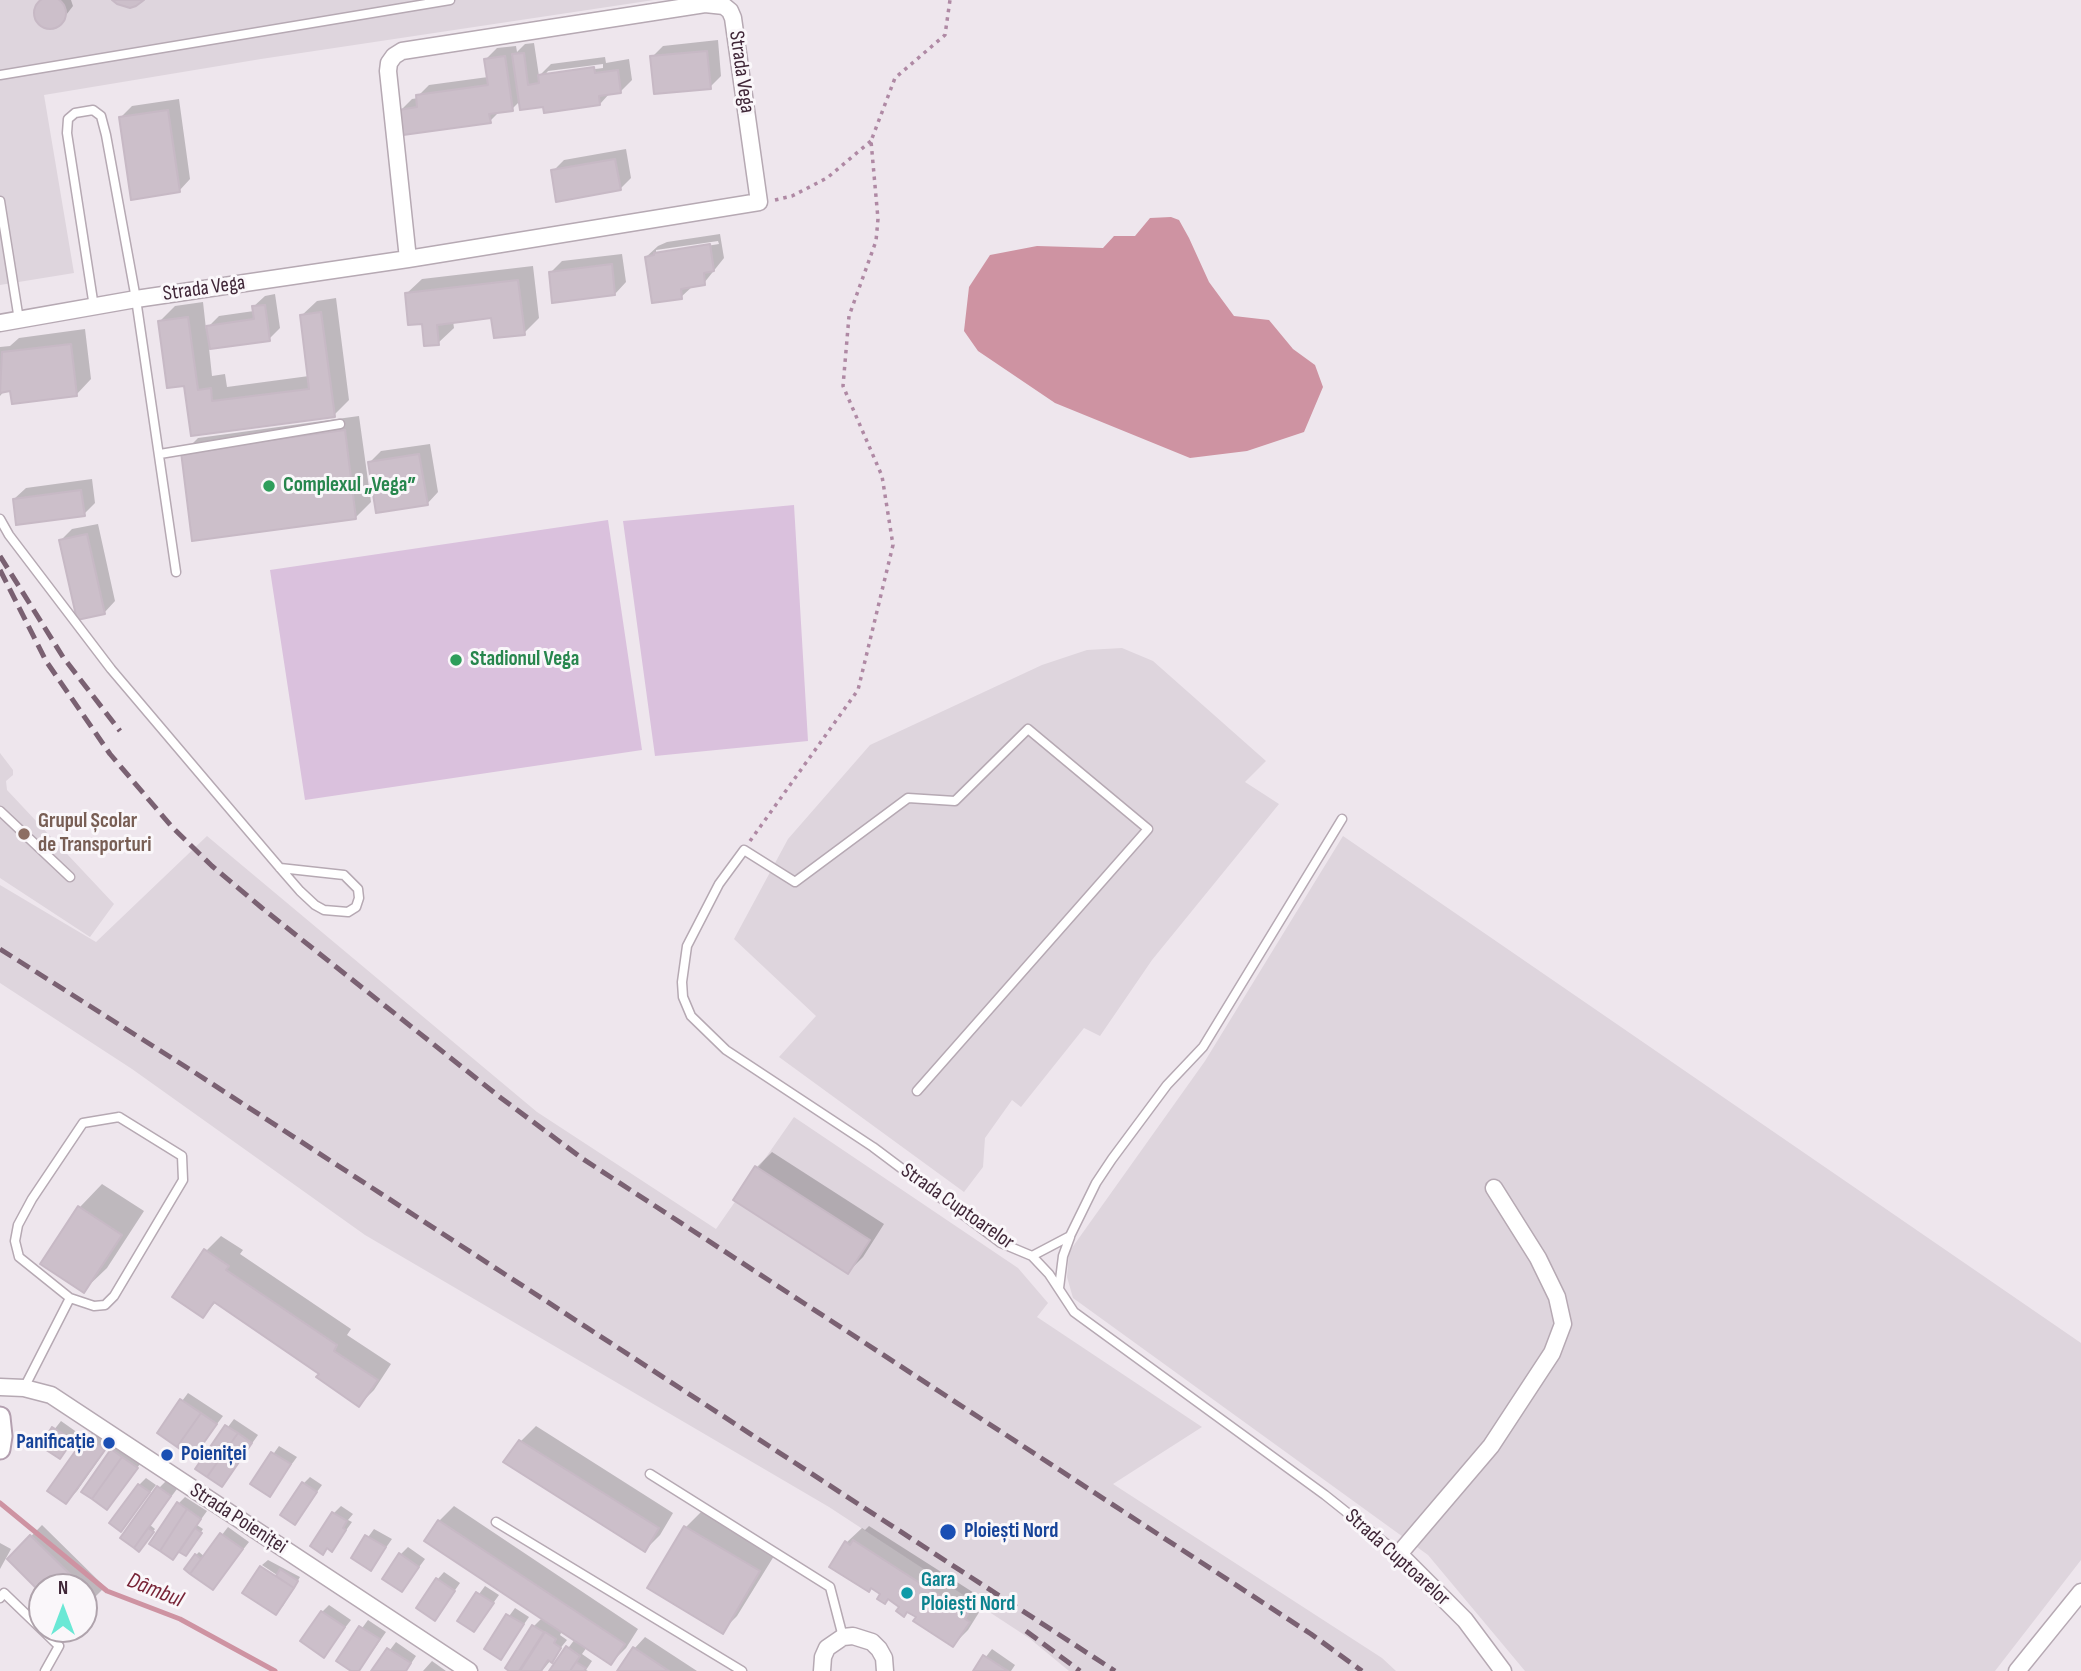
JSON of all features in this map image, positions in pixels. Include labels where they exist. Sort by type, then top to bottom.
[{"type":"main road","points":[[0,1417],[0,1449]]},
{"type":"street","name":"Strada Vega","points":[[0,323],[136,299],[408,260],[759,202],[733,18],[724,6],[705,4],[402,51],[394,55],[388,71],[408,260]]},
{"type":"street","points":[[1399,1554],[1491,1446],[1552,1353],[1563,1324],[1557,1297],[1538,1258],[1494,1188]]},
{"type":"street","name":"Strada Poieniței","points":[[0,1387],[24,1388],[51,1395],[469,1671]]},
{"type":"street","name":"Strada Cuptoarelor","points":[[1399,1554],[1465,1620],[1503,1671]]},
{"type":"street","points":[[2017,1671],[2081,1592]]},
{"type":"street","points":[[822,1671],[823,1657],[828,1648],[842,1637],[853,1636],[872,1642],[884,1658],[885,1671]]},
{"type":"lane","points":[[0,75],[450,0]]},
{"type":"lane","points":[[94,307],[67,133],[68,119],[75,113],[93,110],[101,116],[136,299],[176,572]]},
{"type":"lane","points":[[0,201],[19,320]]},
{"type":"lane","points":[[160,454],[340,424]]},
{"type":"lane","points":[[0,519],[9,535],[111,669],[280,868],[314,905],[324,911],[348,912],[356,906],[358,889],[344,875],[280,868]]},
{"type":"lane","points":[[744,850],[795,882],[908,798],[955,801],[1028,730],[1148,829],[917,1091]]},
{"type":"lane","points":[[0,811],[70,877]]},
{"type":"lane","points":[[1059,1288],[1063,1256],[1070,1236],[1096,1183],[1167,1084],[1203,1047],[1342,819]]},
{"type":"lane","name":"Strada Cuptoarelor","points":[[744,850],[719,884],[687,946],[682,982],[683,997],[691,1016],[726,1050],[873,1147],[1001,1243],[1032,1256],[1059,1288],[1065,1302],[1074,1312],[1325,1496],[1399,1554]]},
{"type":"lane","points":[[119,1116],[182,1156],[183,1180],[114,1296],[105,1304],[94,1306],[70,1298],[19,1257],[15,1241],[18,1225],[32,1199],[83,1123],[119,1116]]},
{"type":"lane","points":[[1032,1256],[1070,1236]]},
{"type":"lane","points":[[24,1388],[70,1298]]},
{"type":"lane","points":[[650,1474],[830,1587],[842,1637]]},
{"type":"lane","points":[[496,1522],[742,1671]]},
{"type":"lane","points":[[0,1598],[4,1593],[60,1646],[45,1671]]},
{"type":"path","points":[[744,850],[858,690],[893,545],[882,477],[843,386],[849,316],[876,241],[878,219],[871,141],[895,78],[945,35],[950,0]]},
{"type":"path","points":[[759,202],[792,196],[827,178],[871,141]]},
{"type":"shaded area","points":[[0,0],[654,0],[261,59],[44,95],[74,273],[0,285]]},
{"type":"shaded area","points":[[1171,217],[1179,220],[1209,282],[1234,316],[1269,320],[1293,349],[1315,365],[1323,387],[1304,432],[1247,451],[1190,458],[1055,403],[978,351],[964,331],[969,287],[990,255],[1037,246],[1103,248],[1114,236],[1135,236],[1150,218]]},
{"type":"shaded area","points":[[794,505],[808,741],[655,756],[623,521]]},
{"type":"shaded area","name":"Stadionul Vega","points":[[608,520],[642,750],[305,800],[270,570]]},
{"type":"shaded area","points":[[1122,648],[1153,661],[1266,761],[1245,782],[1279,804],[1152,960],[1100,1036],[1084,1028],[1021,1107],[1012,1100],[985,1138],[983,1167],[964,1192],[779,1057],[816,1016],[734,939],[788,839],[870,745],[1042,665],[1087,650]]},
{"type":"shaded area","name":"Grupul Școlar de Transporturi","points":[[0,753],[13,770],[13,775],[6,781],[7,790],[114,904],[90,937],[0,878]]},
{"type":"shaded area","points":[[207,836],[537,1112],[716,1229],[794,1117],[1018,1268],[1048,1303],[1037,1317],[1202,1427],[1113,1484],[1382,1658],[1396,1671],[1069,1671],[1029,1638],[829,1507],[365,1235],[132,1069],[0,983],[0,885],[96,942]]},
{"type":"shaded area","points":[[1343,836],[2081,1343],[2081,1560],[1995,1671],[1525,1671],[1428,1555],[1073,1298],[1067,1277],[1069,1252],[1205,1061]]},
{"type":"building","points":[[50,-3],[61,2],[66,13],[61,24],[50,29],[39,24],[34,13],[39,2]]},
{"type":"building","points":[[112,0],[144,0],[130,8]]},
{"type":"building","points":[[707,51],[711,89],[654,94],[650,56]]},
{"type":"building","points":[[524,53],[528,85],[539,83],[538,75],[594,67],[595,73],[618,70],[621,93],[599,96],[600,105],[544,113],[543,107],[520,110],[512,54]]},
{"type":"building","points":[[505,56],[513,111],[489,114],[491,123],[403,135],[399,110],[417,107],[416,95],[488,85],[484,59]]},
{"type":"building","points":[[168,110],[180,192],[131,200],[119,117]]},
{"type":"building","points":[[615,159],[621,190],[556,202],[551,170]]},
{"type":"building","points":[[710,244],[714,271],[704,273],[705,285],[681,289],[682,299],[652,303],[645,257],[654,253]]},
{"type":"building","points":[[612,264],[615,295],[552,303],[549,272]]},
{"type":"building","points":[[518,280],[525,335],[494,338],[491,318],[437,325],[439,345],[424,346],[422,324],[408,325],[405,293]]},
{"type":"building","points":[[265,305],[270,341],[210,349],[206,326],[254,319],[252,306]]},
{"type":"building","points":[[321,312],[335,417],[191,436],[184,386],[167,388],[158,321],[188,317],[198,390],[211,388],[212,401],[309,389],[300,315]]},
{"type":"building","points":[[71,344],[77,396],[12,404],[10,391],[0,393],[2,352]]},
{"type":"building","name":"Complexul „Vega”","points":[[345,430],[356,519],[192,541],[181,452]]},
{"type":"building","points":[[419,454],[428,505],[376,513],[368,462]]},
{"type":"building","points":[[81,490],[85,516],[16,525],[13,499]]},
{"type":"building","points":[[87,534],[105,614],[77,620],[59,540]]},
{"type":"building","points":[[755,1166],[870,1240],[848,1274],[733,1200]]},
{"type":"building","points":[[78,1206],[122,1235],[84,1293],[40,1264]]},
{"type":"building","points":[[204,1249],[229,1266],[226,1270],[337,1345],[334,1351],[378,1380],[359,1407],[316,1377],[319,1374],[214,1302],[203,1318],[172,1297]]},
{"type":"building","points":[[180,1399],[201,1413],[177,1447],[157,1433]]},
{"type":"building","points":[[201,1413],[217,1424],[193,1458],[177,1447]]},
{"type":"building","points":[[225,1425],[238,1433],[207,1477],[195,1469]]},
{"type":"building","points":[[52,1427],[73,1440],[60,1459],[40,1446]]},
{"type":"building","points":[[238,1433],[252,1443],[222,1487],[207,1477]]},
{"type":"building","points":[[86,1436],[105,1450],[66,1504],[47,1491]]},
{"type":"building","points":[[519,1440],[659,1528],[645,1552],[503,1462]]},
{"type":"building","points":[[111,1449],[122,1457],[92,1499],[81,1492]]},
{"type":"building","points":[[271,1452],[291,1464],[270,1497],[250,1484]]},
{"type":"building","points":[[122,1457],[138,1468],[107,1510],[92,1499]]},
{"type":"building","points":[[302,1482],[317,1492],[295,1525],[280,1515]]},
{"type":"building","points":[[138,1484],[150,1492],[121,1532],[109,1523]]},
{"type":"building","points":[[157,1486],[171,1496],[134,1548],[120,1538]]},
{"type":"building","points":[[177,1502],[187,1509],[160,1551],[149,1544]]},
{"type":"building","points":[[187,1509],[201,1519],[173,1560],[160,1551]]},
{"type":"building","points":[[332,1512],[347,1521],[343,1528],[346,1530],[332,1552],[327,1548],[323,1555],[310,1546]]},
{"type":"building","points":[[438,1520],[625,1644],[611,1665],[424,1541]]},
{"type":"building","points":[[684,1526],[760,1571],[723,1634],[647,1588]]},
{"type":"building","points":[[148,1528],[154,1532],[139,1552],[134,1548]]},
{"type":"building","points":[[195,1528],[202,1533],[186,1556],[179,1552]]},
{"type":"building","points":[[220,1533],[243,1549],[213,1590],[190,1574]]},
{"type":"building","points":[[30,1535],[69,1573],[28,1573],[28,1580],[7,1559]]},
{"type":"building","points":[[365,1535],[386,1547],[371,1571],[351,1558]]},
{"type":"building","name":"Gara Ploiești Nord","points":[[853,1540],[968,1614],[965,1619],[970,1622],[953,1647],[913,1621],[916,1617],[907,1612],[904,1617],[896,1611],[899,1607],[888,1599],[885,1604],[877,1599],[880,1594],[871,1588],[869,1592],[829,1567],[845,1541],[850,1545]]},
{"type":"building","points":[[399,1553],[419,1567],[402,1592],[382,1579]]},
{"type":"building","points":[[195,1554],[201,1559],[190,1574],[184,1569]]},
{"type":"building","points":[[260,1566],[294,1588],[276,1615],[242,1593]]},
{"type":"building","points":[[280,1569],[298,1581],[294,1588],[276,1576]]},
{"type":"building","points":[[436,1578],[455,1591],[435,1621],[416,1608]]},
{"type":"building","points":[[476,1592],[494,1603],[474,1632],[457,1621]]},
{"type":"building","points":[[321,1611],[345,1627],[324,1658],[300,1641]]},
{"type":"building","points":[[506,1614],[524,1624],[501,1660],[484,1649]]},
{"type":"building","points":[[532,1625],[544,1632],[519,1671],[509,1671],[505,1668]]},
{"type":"building","points":[[359,1626],[380,1639],[359,1671],[351,1671],[336,1661]]},
{"type":"building","points":[[545,1632],[556,1639],[554,1643],[561,1648],[552,1663],[548,1660],[541,1671],[520,1671]]},
{"type":"building","points":[[566,1646],[580,1656],[570,1671],[549,1671]]},
{"type":"building","points":[[633,1647],[669,1671],[617,1671]]},
{"type":"building","points":[[387,1648],[411,1663],[406,1671],[371,1671]]},
{"type":"building","points":[[983,1655],[1008,1671],[973,1671]]},
{"type":"building","points":[[576,1662],[586,1668],[584,1671],[570,1671]]},
{"type":"waterway","name":"Dâmbul","points":[[0,1503],[107,1591],[180,1619],[275,1671]]},
{"type":"railway","points":[[0,556],[63,657],[120,731]]},
{"type":"railway","points":[[0,570],[46,661],[110,754],[172,827],[212,866],[262,908],[501,1098],[583,1159],[1311,1634],[1362,1671]]},
{"type":"railway","points":[[0,949],[197,1074],[1115,1671]]},
{"type":"railway","points":[[1026,1631],[1080,1671]]},
{"type":"place","name":"Complexul „Vega”","points":[[269,486]]},
{"type":"place","name":"Stadionul Vega","points":[[456,660]]},
{"type":"place","name":"Grupul Școlar de Transporturi","points":[[24,834]]},
{"type":"place","name":"Panificație","points":[[109,1443]]},
{"type":"place","name":"Poieniței","points":[[167,1455]]},
{"type":"place","name":"Ploiești Nord","points":[[948,1532]]},
{"type":"place","name":"Gara Ploiești Nord","points":[[907,1593]]}]
